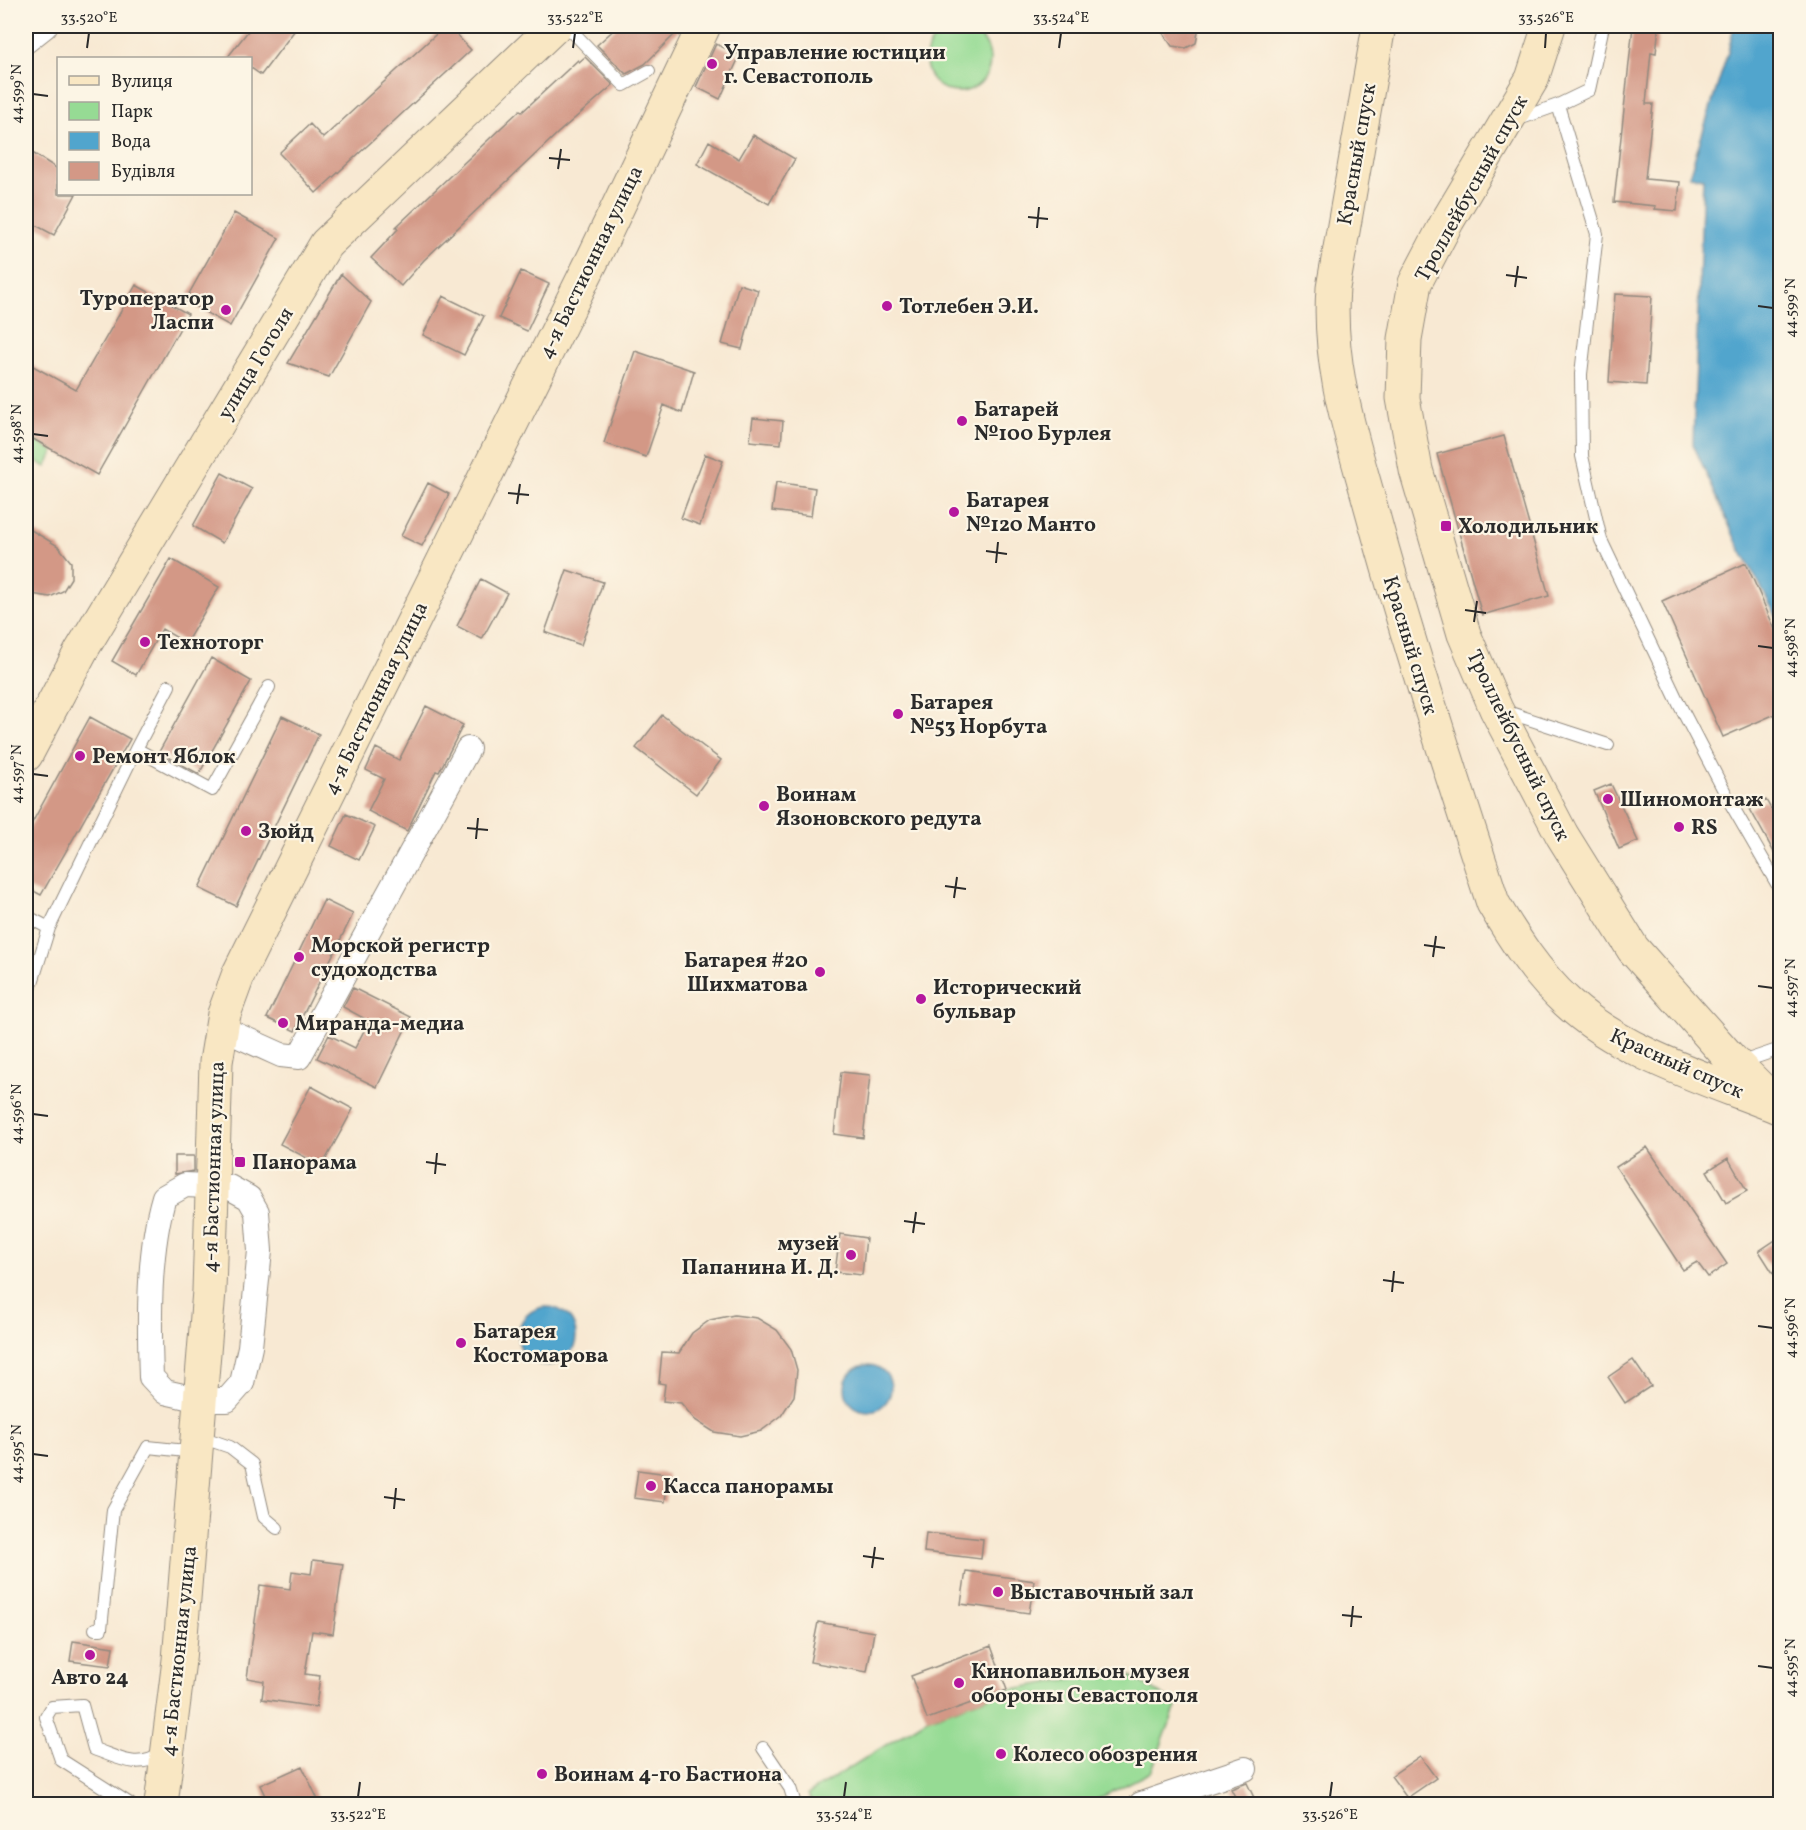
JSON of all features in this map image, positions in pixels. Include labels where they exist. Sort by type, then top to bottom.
[{"type":"main road","name":"улица Гоголя","points":[[26,755],[81,651],[326,244],[555,26]]},
{"type":"main road","name":"4-я Бастионная улица","points":[[161,1804],[179,1660],[209,1291],[216,1062],[224,1014],[239,973],[588,268],[704,26]]},
{"type":"main road","name":"Красный спуск","points":[[1379,26],[1333,288],[1330,320],[1337,382],[1401,617],[1493,903],[1517,944],[1545,980],[1567,1003],[1592,1022],[1649,1054],[1780,1109]]},
{"type":"main road","name":"Троллейбусный спуск","points":[[1549,26],[1532,79],[1448,220],[1415,283],[1405,339],[1403,398],[1416,470],[1439,556],[1464,634],[1496,709],[1562,835],[1633,949],[1735,1064],[1780,1109]]},
{"type":"street","points":[[26,41],[45,26]]},
{"type":"street","points":[[221,1028],[281,1055],[299,1057],[468,749]]},
{"type":"street","points":[[185,1185],[212,1185],[229,1187],[249,1198],[257,1212],[260,1251],[256,1301],[242,1383],[227,1400],[200,1400],[165,1392],[151,1377],[151,1308],[157,1222],[164,1197],[185,1185]]},
{"type":"street","points":[[1141,1804],[1166,1800],[1245,1769]]},
{"type":"lane","points":[[567,26],[624,85],[649,72]]},
{"type":"lane","points":[[1506,123],[1558,105],[1588,90],[1603,26]]},
{"type":"lane","points":[[1558,105],[1597,234],[1581,374],[1581,398],[1582,456],[1601,540],[1678,704],[1731,804],[1780,889]]},
{"type":"lane","points":[[26,1002],[50,928],[136,749],[169,686]]},
{"type":"lane","points":[[136,749],[212,790],[269,687]]},
{"type":"lane","points":[[1496,709],[1608,745]]},
{"type":"lane","points":[[26,916],[50,928]]},
{"type":"lane","points":[[1735,1064],[1780,1049]]},
{"type":"lane","points":[[95,1629],[101,1629],[113,1510],[148,1447],[196,1444],[230,1447],[252,1464],[264,1517],[277,1528]]},
{"type":"lane","points":[[130,1804],[61,1760],[46,1717],[52,1707],[82,1705],[94,1749],[133,1763],[149,1762],[167,1751]]},
{"type":"lane","points":[[763,1748],[790,1788],[795,1804]]},
{"type":"green space","points":[[952,28],[964,28],[981,37],[988,48],[990,60],[988,72],[981,83],[964,92],[952,92],[940,87],[931,78],[926,66],[926,54],[931,42],[940,33]]},
{"type":"green space","points":[[26,435],[54,451],[46,467],[26,455]]},
{"type":"green space","points":[[1121,1670],[1177,1704],[1151,1772],[1088,1804],[812,1804],[808,1794],[927,1719],[1007,1690]]},
{"type":"water","points":[[1734,26],[1780,26],[1780,623],[1737,543],[1693,444],[1703,178],[1689,176]]},
{"type":"water","points":[[547,1307],[563,1312],[571,1320],[576,1336],[571,1352],[563,1360],[547,1365],[531,1360],[523,1352],[518,1336],[523,1320],[531,1312]]},
{"type":"water","points":[[868,1365],[884,1372],[891,1388],[884,1404],[868,1411],[852,1404],[845,1388],[852,1372]]},
{"type":"building","points":[[252,26],[298,26],[261,75],[252,68],[252,57],[228,57]]},
{"type":"building","points":[[445,26],[448,26],[471,50],[316,193],[279,153],[310,124],[323,138]]},
{"type":"building","points":[[618,26],[683,26],[645,64],[626,74],[597,45]]},
{"type":"building","points":[[1158,26],[1199,26],[1196,43],[1186,48],[1172,46]]},
{"type":"building","points":[[1633,26],[1659,26],[1656,53],[1651,52],[1646,104],[1653,104],[1645,179],[1680,182],[1677,211],[1655,209],[1656,206],[1614,202]]},
{"type":"building","points":[[716,44],[740,55],[720,99],[696,87]]},
{"type":"building","points":[[585,57],[613,85],[559,132],[424,260],[401,286],[371,258],[398,229],[396,227],[520,110],[522,112],[578,60],[579,62]]},
{"type":"building","points":[[753,135],[795,159],[769,204],[697,164],[709,141],[739,159]]},
{"type":"building","points":[[26,149],[57,168],[57,195],[75,195],[54,235],[26,220]]},
{"type":"building","points":[[234,213],[279,238],[230,326],[185,301]]},
{"type":"building","points":[[521,271],[549,284],[527,331],[499,318]]},
{"type":"building","points":[[341,274],[371,302],[329,377],[288,363]]},
{"type":"building","points":[[739,284],[758,290],[742,349],[722,344]]},
{"type":"building","points":[[136,285],[188,314],[97,475],[26,435],[26,362],[76,390]]},
{"type":"building","points":[[1615,294],[1652,296],[1646,385],[1609,382]]},
{"type":"building","points":[[443,296],[484,316],[464,355],[423,335]]},
{"type":"building","points":[[635,351],[694,371],[682,413],[664,405],[646,457],[604,443]]},
{"type":"building","points":[[753,418],[783,421],[781,444],[750,441]]},
{"type":"building","points":[[1504,436],[1549,596],[1482,615],[1437,454]]},
{"type":"building","points":[[705,454],[723,461],[700,525],[681,518]]},
{"type":"building","points":[[222,473],[252,489],[222,543],[193,526]]},
{"type":"building","points":[[776,482],[815,488],[811,516],[772,511]]},
{"type":"building","points":[[428,483],[449,494],[422,546],[401,536]]},
{"type":"building","points":[[26,527],[58,546],[71,562],[71,578],[63,591],[50,597],[26,593]]},
{"type":"building","points":[[171,559],[219,587],[186,643],[162,629],[136,675],[112,661]]},
{"type":"building","points":[[1746,563],[1780,641],[1780,712],[1723,737],[1662,601]]},
{"type":"building","points":[[567,570],[603,582],[581,645],[545,632]]},
{"type":"building","points":[[481,579],[507,593],[482,639],[457,626]]},
{"type":"building","points":[[211,658],[251,681],[199,774],[159,752]]},
{"type":"building","points":[[426,706],[463,725],[439,772],[436,771],[407,831],[368,811],[384,779],[366,770],[376,748],[399,760]]},
{"type":"building","points":[[662,715],[721,760],[696,794],[636,748]]},
{"type":"building","points":[[282,716],[319,734],[236,906],[199,888]]},
{"type":"building","points":[[90,717],[130,739],[41,895],[26,887],[26,834]]},
{"type":"building","points":[[1611,784],[1638,841],[1619,849],[1594,791]]},
{"type":"building","points":[[1766,800],[1780,825],[1780,863],[1750,809]]},
{"type":"building","points":[[346,814],[375,827],[359,860],[331,846]]},
{"type":"building","points":[[324,900],[353,914],[295,1031],[267,1018]]},
{"type":"building","points":[[353,988],[411,1017],[377,1087],[317,1058],[329,1035],[355,1048],[369,1021],[343,1007]]},
{"type":"building","points":[[841,1072],[870,1075],[863,1138],[834,1134]]},
{"type":"building","points":[[311,1086],[353,1109],[322,1166],[280,1144]]},
{"type":"building","points":[[1647,1147],[1727,1264],[1708,1277],[1697,1262],[1683,1270],[1616,1167]]},
{"type":"building","points":[[175,1156],[194,1156],[194,1171],[175,1174]]},
{"type":"building","points":[[1728,1158],[1747,1191],[1726,1203],[1707,1171]]},
{"type":"building","name":"музей Папанина И. Д.","points":[[840,1234],[866,1238],[862,1275],[835,1272]]},
{"type":"building","points":[[1780,1237],[1780,1284],[1759,1251]]},
{"type":"building","points":[[734,1315],[757,1318],[777,1330],[791,1349],[797,1370],[794,1396],[781,1416],[761,1431],[740,1436],[714,1432],[695,1420],[681,1403],[663,1401],[665,1384],[659,1383],[662,1352],[679,1353],[692,1333],[710,1320]]},
{"type":"building","points":[[1633,1360],[1651,1386],[1625,1403],[1608,1377]]},
{"type":"building","name":"Касса панорамы","points":[[638,1470],[668,1474],[665,1502],[634,1498]]},
{"type":"building","points":[[926,1533],[983,1539],[981,1559],[924,1552]]},
{"type":"building","points":[[313,1560],[343,1564],[333,1634],[312,1631],[305,1674],[320,1676],[316,1707],[262,1699],[264,1681],[247,1678],[260,1585],[290,1589],[292,1571],[311,1574]]},
{"type":"building","name":"Выставочный зал","points":[[966,1571],[1034,1581],[1029,1613],[961,1604]]},
{"type":"building","points":[[818,1622],[874,1632],[867,1672],[810,1662]]},
{"type":"building","points":[[73,1641],[113,1647],[110,1666],[70,1661]]},
{"type":"building","name":"Кинопавильон музея обороны Севастополя","points":[[991,1646],[1007,1690],[927,1719],[911,1676]]},
{"type":"building","points":[[1420,1756],[1436,1778],[1407,1798],[1391,1776]]},
{"type":"building","points":[[302,1766],[320,1804],[269,1804],[260,1785]]},
{"type":"building","points":[[1247,1783],[1257,1804],[1239,1804],[1231,1789]]},
{"type":"place","name":"Управление юстиции г. Севастополь","points":[[712,64]]},
{"type":"place","name":"Тотлебен Э.И.","points":[[887,306]]},
{"type":"place","name":"Туроператор Ласпи","points":[[226,310]]},
{"type":"place","name":"Батарей №100 Бурлея","points":[[962,421]]},
{"type":"place","name":"Батарея №120 Манто","points":[[954,512]]},
{"type":"place","name":"Холодильник","points":[[1446,526]]},
{"type":"place","name":"Техноторг","points":[[145,642]]},
{"type":"place","name":"Батарея №53 Норбута","points":[[898,714]]},
{"type":"place","name":"Ремонт Яблок","points":[[80,756]]},
{"type":"place","name":"Шиномонтаж","points":[[1608,799]]},
{"type":"place","name":"Воинам Язоновского редута","points":[[764,806]]},
{"type":"place","name":"RS","points":[[1679,827]]},
{"type":"place","name":"Зюйд","points":[[246,831]]},
{"type":"place","name":"Морской регистр судоходства","points":[[299,957]]},
{"type":"place","name":"Батарея #20 Шихматова","points":[[820,972]]},
{"type":"place","name":"Исторический бульвар","points":[[921,999]]},
{"type":"place","name":"Миранда-медиа","points":[[283,1023]]},
{"type":"place","name":"Панорама","points":[[240,1162]]},
{"type":"place","name":"музей Папанина И. Д.","points":[[851,1255]]},
{"type":"place","name":"Батарея Костомарова","points":[[461,1343]]},
{"type":"place","name":"Касса панорамы","points":[[651,1486]]},
{"type":"place","name":"Выставочный зал","points":[[998,1592]]},
{"type":"place","name":"Авто 24","points":[[90,1655]]},
{"type":"place","name":"Кинопавильон музея обороны Севастополя","points":[[959,1683]]},
{"type":"place","name":"Колесо обозрения","points":[[1001,1754]]},
{"type":"place","name":"Воинам 4-го Бастиона","points":[[542,1774]]}]
